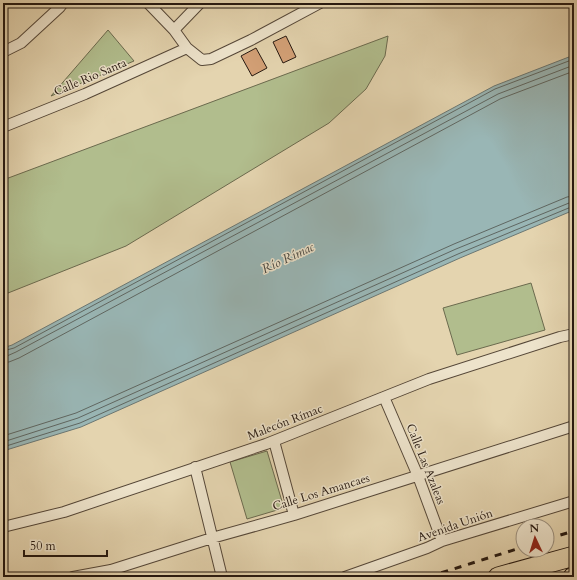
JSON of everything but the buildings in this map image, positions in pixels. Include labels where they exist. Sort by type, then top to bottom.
[{"type":"highway","points":[[498,577],[574,556]]},
{"type":"street","points":[[3,52],[21,43],[63,3]]},
{"type":"street","points":[[148,3],[174,30],[187,48],[202,60],[211,59],[251,40],[320,3]]},
{"type":"street","points":[[174,30],[200,3]]},
{"type":"street","name":"Calle Rio Santa","points":[[3,127],[85,94],[187,48]]},
{"type":"street","name":"Malecón Rímac","points":[[3,527],[64,512],[195,468],[274,441],[430,379],[560,337],[574,334]]},
{"type":"street","name":"Calle Las Azaleas","points":[[384,397],[418,476],[442,541]]},
{"type":"street","name":"Calle Los Amancaes","points":[[73,577],[111,570],[212,538],[294,515],[574,426]]},
{"type":"street","points":[[274,441],[294,515]]},
{"type":"street","points":[[195,468],[222,577]]},
{"type":"street","name":"Avenida Unión","points":[[345,577],[427,548],[442,541],[574,501]]},
{"type":"green space","points":[[108,30],[134,61],[51,96]]},
{"type":"green space","points":[[388,36],[385,56],[366,89],[329,123],[126,246],[3,295],[3,180]]},
{"type":"green space","points":[[531,283],[545,330],[457,355],[443,308]]},
{"type":"green space","points":[[267,451],[284,508],[247,519],[230,462]]},
{"type":"water","name":"Río Rímac","points":[[574,55],[574,210],[460,258],[81,427],[3,451],[3,348],[12,345],[494,86]]},
{"type":"railway","points":[[555,537],[574,531]]},
{"type":"railway","points":[[428,577],[515,550]]}]
